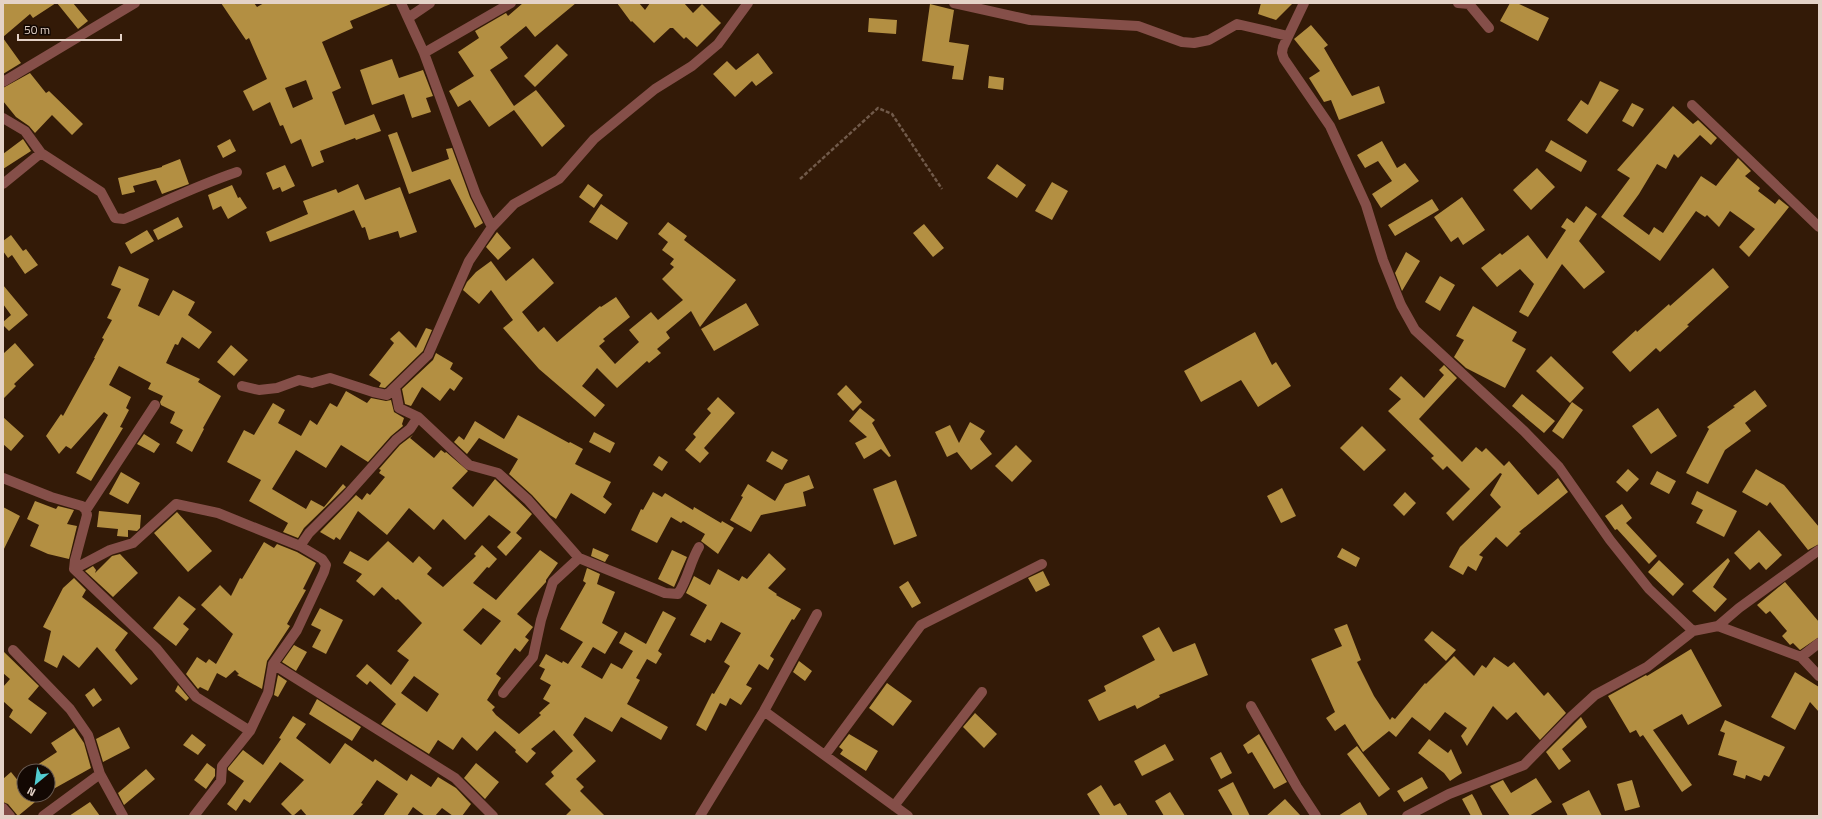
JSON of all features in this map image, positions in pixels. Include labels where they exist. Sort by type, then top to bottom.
[{"type":"street","points":[[3,82],[135,3]]},
{"type":"street","points":[[401,3],[424,53],[476,195],[492,227]]},
{"type":"street","points":[[408,18],[430,3]]},
{"type":"street","points":[[424,53],[511,3]]},
{"type":"street","points":[[242,386],[259,390],[277,388],[299,380],[312,383],[330,378],[387,395],[428,355],[469,261],[492,227],[514,204],[559,179],[594,139],[655,89],[692,66],[718,44],[748,3]]},
{"type":"street","points":[[954,3],[1030,20],[1138,26],[1182,42],[1194,43],[1209,40],[1238,24],[1288,36]]},
{"type":"street","points":[[1304,3],[1288,36],[1282,53],[1284,59],[1333,133],[1366,205],[1383,260],[1408,319],[1415,330],[1524,431],[1559,467],[1610,540],[1649,589],[1693,631]]},
{"type":"street","points":[[1458,3],[1469,4],[1489,28]]},
{"type":"street","points":[[1692,105],[1819,227]]},
{"type":"street","points":[[3,118],[25,131],[41,152],[101,192],[115,218],[119,220],[179,196],[207,182],[237,172]]},
{"type":"street","points":[[3,184],[41,152]]},
{"type":"street","points":[[395,387],[399,408],[418,417],[469,464],[498,473],[528,500],[579,558],[665,593],[678,594],[685,583],[691,560],[699,548]]},
{"type":"street","points":[[74,570],[86,510],[155,405]]},
{"type":"street","points":[[300,546],[309,533],[346,496],[396,440],[410,429],[418,417]]},
{"type":"street","points":[[3,478],[51,497],[82,506],[86,510]]},
{"type":"street","points":[[74,570],[110,550],[133,543],[176,504],[218,513],[300,546],[322,559],[326,565],[297,630],[273,664],[268,693],[250,731],[222,766],[221,781],[194,816]]},
{"type":"street","points":[[1407,816],[1449,794],[1524,765],[1595,695],[1647,667],[1693,631],[1718,626],[1739,608],[1819,550]]},
{"type":"street","points":[[503,693],[533,657],[553,582],[579,558]]},
{"type":"street","points":[[825,755],[921,625],[1042,564]]},
{"type":"street","points":[[74,570],[156,648],[196,697],[250,731]]},
{"type":"street","points":[[700,816],[764,711],[817,614]]},
{"type":"street","points":[[1718,626],[1801,657],[1819,676]]},
{"type":"street","points":[[1801,657],[1819,643]]},
{"type":"street","points":[[13,650],[70,709],[88,735],[100,774],[123,816]]},
{"type":"street","points":[[273,664],[455,778],[493,816]]},
{"type":"street","points":[[894,806],[982,692]]},
{"type":"street","points":[[1251,706],[1297,787],[1316,816]]},
{"type":"street","points":[[764,711],[908,816]]},
{"type":"street","points":[[43,816],[100,774]]},
{"type":"street","points":[[3,808],[10,816]]},
{"type":"path","points":[[800,180],[878,108],[892,114],[942,189]]},
{"type":"building","points":[[3,3],[56,3],[33,18],[30,14],[3,37]]},
{"type":"building","points":[[57,3],[73,3],[88,21],[78,29]]},
{"type":"building","points":[[221,3],[254,3],[257,7],[264,3],[393,3],[350,21],[353,28],[322,42],[341,88],[332,92],[345,125],[374,114],[381,131],[356,140],[355,138],[320,151],[324,162],[312,167],[301,139],[291,144],[283,125],[280,126],[270,102],[253,111],[243,91],[267,79],[249,38],[246,40]],"holes":[[[306,80],[313,99],[293,108],[285,88]]]},
{"type":"building","points":[[523,3],[576,3],[535,37],[526,26],[500,47],[508,58],[490,70],[514,106],[536,90],[565,126],[542,147],[514,110],[489,127],[470,100],[458,107],[449,91],[474,76],[458,52],[479,38],[475,31],[506,13],[508,16]]},
{"type":"building","points":[[617,3],[639,3],[645,10],[650,3],[684,3],[693,13],[702,4],[721,23],[697,47],[686,37],[684,39],[673,28],[670,28],[654,43],[632,21],[631,22]]},
{"type":"building","points":[[1261,3],[1293,3],[1276,20],[1258,14]]},
{"type":"building","points":[[1510,3],[1517,3],[1549,18],[1538,41],[1500,21]]},
{"type":"building","points":[[930,4],[954,10],[949,42],[969,45],[963,80],[952,79],[954,66],[922,61]]},
{"type":"building","points":[[869,18],[897,20],[896,34],[868,32]]},
{"type":"building","points":[[1311,25],[1328,45],[1324,48],[1352,96],[1379,86],[1385,103],[1339,120],[1331,100],[1324,102],[1309,78],[1320,71],[1294,39]]},
{"type":"building","points":[[3,38],[21,63],[3,74]]},
{"type":"building","points":[[557,44],[568,55],[535,87],[524,76]]},
{"type":"building","points":[[758,53],[773,73],[756,86],[752,81],[735,97],[713,74],[727,61],[736,70]]},
{"type":"building","points":[[392,59],[399,78],[423,70],[433,96],[426,98],[431,112],[412,118],[404,94],[372,105],[360,70]]},
{"type":"building","points":[[30,73],[46,93],[49,91],[83,124],[72,135],[52,115],[35,133],[29,126],[16,117],[3,101],[3,88]]},
{"type":"building","points":[[989,76],[1004,78],[1003,90],[988,88]]},
{"type":"building","points":[[1600,81],[1619,90],[1587,134],[1567,120],[1581,100],[1588,105]]},
{"type":"building","points":[[1632,103],[1644,109],[1633,127],[1622,121]]},
{"type":"building","points":[[1673,106],[1693,124],[1698,120],[1717,138],[1711,145],[1700,135],[1678,158],[1674,154],[1666,169],[1657,164],[1639,194],[1623,216],[1649,235],[1654,227],[1663,233],[1701,176],[1716,186],[1738,158],[1751,171],[1745,176],[1760,188],[1758,191],[1775,204],[1779,199],[1789,207],[1749,257],[1739,247],[1755,229],[1730,211],[1719,227],[1707,215],[1705,217],[1696,211],[1660,261],[1601,217],[1630,178],[1617,170]]},
{"type":"building","points":[[397,132],[412,172],[449,159],[446,149],[452,148],[470,197],[483,223],[475,228],[450,179],[409,194],[388,135]]},
{"type":"building","points":[[23,139],[31,151],[3,169],[3,154]]},
{"type":"building","points":[[230,139],[236,151],[223,158],[217,146]]},
{"type":"building","points":[[1551,140],[1587,161],[1581,172],[1545,151]]},
{"type":"building","points":[[1382,141],[1397,168],[1405,163],[1419,181],[1381,208],[1372,194],[1392,181],[1378,161],[1365,168],[1357,155]]},
{"type":"building","points":[[180,159],[189,184],[162,194],[156,180],[133,186],[135,192],[122,195],[118,178],[162,167]]},
{"type":"building","points":[[997,164],[1026,185],[1017,198],[987,178]]},
{"type":"building","points":[[285,165],[295,186],[282,192],[280,187],[273,190],[266,173]]},
{"type":"building","points":[[1537,168],[1555,187],[1531,210],[1513,190]]},
{"type":"building","points":[[1052,182],[1068,191],[1052,220],[1035,211]]},
{"type":"building","points":[[358,184],[365,200],[400,187],[417,232],[400,238],[398,231],[369,240],[365,227],[362,228],[354,210],[270,242],[266,232],[308,214],[303,201],[336,189],[338,193]]},
{"type":"building","points":[[588,184],[603,195],[594,208],[579,197]]},
{"type":"building","points":[[232,185],[238,198],[240,197],[247,208],[228,219],[221,206],[213,210],[208,195]]},
{"type":"building","points":[[1462,197],[1485,230],[1463,245],[1458,237],[1451,242],[1434,217]]},
{"type":"building","points":[[1432,199],[1439,210],[1395,236],[1388,225]]},
{"type":"building","points":[[601,204],[628,223],[617,240],[589,222]]},
{"type":"building","points":[[1586,206],[1597,214],[1579,241],[1605,272],[1584,289],[1562,264],[1528,317],[1519,312],[1534,284],[1520,269],[1497,287],[1481,268],[1500,253],[1502,255],[1528,235],[1547,259],[1566,230],[1561,227],[1567,218],[1574,223]]},
{"type":"building","points":[[178,217],[183,227],[158,240],[153,230]]},
{"type":"building","points":[[668,222],[687,236],[684,240],[736,280],[700,327],[691,311],[666,332],[670,338],[657,349],[661,353],[649,363],[647,361],[617,388],[597,368],[582,386],[605,405],[595,417],[539,369],[503,328],[513,320],[491,290],[479,304],[463,290],[467,282],[476,272],[491,261],[506,281],[533,258],[554,283],[522,312],[538,332],[544,327],[557,342],[600,306],[601,307],[616,297],[630,317],[603,339],[605,341],[599,346],[615,364],[639,342],[629,330],[651,312],[658,320],[683,300],[662,279],[674,267],[670,264],[674,259],[662,250],[668,242],[658,234]]},
{"type":"building","points":[[924,224],[944,248],[933,257],[913,233]]},
{"type":"building","points":[[147,230],[154,241],[131,254],[125,243]]},
{"type":"building","points":[[497,232],[511,248],[498,260],[486,247]]},
{"type":"building","points":[[11,235],[23,251],[26,249],[38,265],[25,274],[12,255],[8,258],[3,251],[3,241]]},
{"type":"building","points":[[1406,252],[1420,261],[1402,291],[1395,273]]},
{"type":"building","points":[[119,266],[149,279],[138,306],[159,316],[173,290],[195,302],[188,315],[212,332],[199,349],[182,337],[178,345],[175,344],[166,363],[200,379],[198,382],[221,396],[203,428],[204,429],[192,452],[176,443],[183,430],[170,423],[175,412],[161,405],[160,402],[163,396],[148,389],[151,383],[119,366],[109,385],[131,397],[126,408],[129,410],[120,427],[123,428],[91,481],[76,473],[108,415],[104,412],[71,449],[66,446],[59,454],[46,436],[61,414],[63,416],[104,339],[102,338],[112,320],[107,318],[121,289],[111,285]]},
{"type":"building","points":[[1713,268],[1729,287],[1660,352],[1656,348],[1630,372],[1612,352],[1636,330],[1637,332],[1669,304],[1670,306]]},
{"type":"building","points":[[1440,276],[1455,285],[1440,311],[1425,302]]},
{"type":"building","points":[[3,285],[28,315],[9,331],[3,325],[3,322],[11,315],[3,304]]},
{"type":"building","points":[[746,303],[759,325],[714,351],[701,329]]},
{"type":"building","points":[[1473,306],[1517,332],[1512,341],[1526,349],[1505,388],[1466,368],[1454,357],[1464,340],[1456,336]]},
{"type":"building","points":[[426,328],[432,330],[423,351],[385,388],[379,387],[381,383],[369,375],[394,343],[390,339],[399,331],[416,348]]},
{"type":"building","points":[[1255,332],[1272,365],[1276,362],[1291,386],[1258,407],[1241,380],[1201,402],[1184,371]]},
{"type":"building","points":[[15,343],[34,365],[14,384],[16,386],[3,399],[3,354]]},
{"type":"building","points":[[231,345],[248,360],[234,376],[217,362]]},
{"type":"building","points":[[436,353],[453,363],[450,369],[463,378],[454,391],[450,388],[440,401],[422,387],[411,406],[405,404],[402,389],[433,360]]},
{"type":"building","points":[[1551,356],[1584,388],[1570,403],[1536,371]]},
{"type":"building","points":[[1444,365],[1457,378],[1419,419],[1462,462],[1476,447],[1482,452],[1486,448],[1504,466],[1509,461],[1538,495],[1558,478],[1568,492],[1519,532],[1521,533],[1507,547],[1496,537],[1479,555],[1483,557],[1476,571],[1468,566],[1463,575],[1449,567],[1460,547],[1501,507],[1490,495],[1502,474],[1500,473],[1453,521],[1446,513],[1470,489],[1447,466],[1443,470],[1431,458],[1434,456],[1388,411],[1401,399],[1389,389],[1401,376],[1424,398],[1444,375],[1439,370]]},
{"type":"building","points":[[846,385],[862,402],[853,411],[837,394]]},
{"type":"building","points":[[1755,390],[1767,406],[1745,423],[1751,431],[1725,450],[1708,484],[1686,473],[1709,429],[1707,427],[1735,407],[1733,406]]},
{"type":"building","points":[[346,391],[367,403],[371,398],[386,401],[391,400],[394,412],[404,418],[402,424],[403,426],[391,436],[368,462],[341,445],[326,468],[296,450],[272,489],[306,509],[311,500],[324,507],[343,484],[346,487],[304,528],[298,538],[283,532],[288,523],[249,501],[261,480],[227,462],[244,430],[254,435],[273,403],[285,410],[278,423],[301,436],[310,420],[317,425],[330,403],[337,407]]},
{"type":"building","points":[[1522,394],[1555,421],[1544,433],[1512,406]]},
{"type":"building","points":[[718,397],[735,413],[704,448],[709,453],[700,463],[685,450],[696,437],[693,434],[711,413],[707,409]]},
{"type":"building","points":[[1572,402],[1583,410],[1563,439],[1552,431]]},
{"type":"building","points":[[860,408],[875,420],[872,423],[891,456],[889,457],[881,449],[864,459],[855,443],[867,437],[849,421]]},
{"type":"building","points":[[1658,408],[1677,436],[1651,454],[1632,426]]},
{"type":"building","points":[[518,415],[583,449],[575,464],[611,482],[603,497],[612,504],[605,514],[571,493],[556,519],[550,515],[532,495],[509,474],[518,459],[479,438],[467,454],[454,442],[459,436],[464,440],[475,421],[504,439]]},
{"type":"building","points":[[3,417],[24,436],[11,451],[3,444]]},
{"type":"building","points":[[970,422],[985,431],[980,439],[992,454],[971,470],[957,452],[947,457],[935,432],[950,425],[959,443]]},
{"type":"building","points":[[1362,426],[1386,450],[1364,471],[1340,448]]},
{"type":"building","points":[[594,432],[615,443],[610,453],[589,442]]},
{"type":"building","points":[[144,434],[160,444],[154,453],[137,444]]},
{"type":"building","points":[[413,435],[410,438],[434,458],[441,450],[445,453],[446,452],[468,471],[452,488],[473,507],[495,479],[532,514],[516,533],[522,538],[506,556],[497,547],[511,532],[489,515],[465,540],[443,519],[434,530],[409,508],[387,535],[358,511],[340,540],[336,537],[334,540],[320,532],[356,495],[362,500],[367,493],[370,495],[385,477],[379,473],[381,470],[379,469],[400,445]]},
{"type":"building","points":[[1016,445],[1032,461],[1012,482],[995,466]]},
{"type":"building","points":[[772,451],[788,460],[782,470],[766,461]]},
{"type":"building","points":[[659,456],[668,462],[662,471],[653,465]]},
{"type":"building","points":[[1628,469],[1639,479],[1627,492],[1616,482]]},
{"type":"building","points":[[1756,469],[1784,485],[1819,527],[1819,544],[1808,550],[1770,502],[1767,506],[1742,492]]},
{"type":"building","points":[[1657,471],[1676,481],[1669,494],[1650,484]]},
{"type":"building","points":[[121,472],[140,483],[128,504],[109,494]]},
{"type":"building","points":[[809,475],[814,488],[803,492],[806,506],[761,515],[751,532],[730,520],[743,497],[741,496],[748,484],[775,501],[785,484]]},
{"type":"building","points":[[896,480],[917,536],[894,545],[873,489]]},
{"type":"building","points":[[1282,488],[1296,516],[1281,523],[1267,496]]},
{"type":"building","points":[[1697,491],[1737,511],[1724,537],[1696,523],[1703,510],[1691,504]]},
{"type":"building","points":[[653,492],[662,497],[665,493],[693,510],[694,507],[721,523],[722,521],[734,528],[718,554],[701,541],[705,534],[683,521],[681,523],[671,517],[657,543],[631,530],[641,509],[643,510]]},
{"type":"building","points":[[1405,492],[1416,503],[1404,516],[1393,505]]},
{"type":"building","points":[[35,501],[56,509],[58,506],[74,510],[67,524],[77,526],[69,559],[48,554],[30,546],[39,525],[27,519]]},
{"type":"building","points":[[1622,504],[1632,518],[1626,523],[1657,556],[1649,564],[1617,529],[1615,530],[1605,516]]},
{"type":"building","points":[[3,507],[20,516],[3,551]]},
{"type":"building","points":[[99,511],[141,515],[140,528],[137,531],[128,530],[128,537],[117,536],[118,529],[97,527]]},
{"type":"building","points":[[177,512],[212,551],[188,572],[154,533]]},
{"type":"building","points":[[1759,530],[1782,555],[1766,570],[1759,562],[1750,570],[1734,553]]},
{"type":"building","points":[[388,541],[413,563],[419,556],[432,568],[427,574],[443,587],[476,556],[474,554],[482,545],[497,559],[489,568],[487,567],[473,583],[496,600],[540,550],[558,563],[546,582],[517,614],[533,627],[525,637],[529,640],[520,652],[515,648],[496,674],[501,678],[487,700],[495,707],[492,710],[496,715],[519,734],[541,715],[539,713],[550,703],[543,699],[551,685],[540,679],[545,669],[539,666],[546,654],[562,663],[563,661],[568,664],[583,642],[560,629],[586,583],[583,581],[587,568],[600,574],[597,584],[615,592],[602,623],[618,632],[605,654],[593,647],[581,667],[602,679],[611,663],[622,669],[633,651],[619,643],[625,632],[646,644],[663,611],[676,618],[658,651],[662,654],[656,664],[647,659],[636,678],[640,680],[627,704],[668,727],[661,740],[621,717],[612,732],[585,717],[573,735],[596,761],[576,779],[584,787],[580,791],[605,816],[565,816],[571,810],[545,784],[554,776],[551,772],[573,751],[554,730],[531,749],[536,753],[527,763],[515,752],[516,750],[495,731],[477,751],[462,737],[453,750],[438,740],[429,754],[381,724],[396,704],[370,681],[367,685],[356,676],[367,664],[391,685],[409,660],[397,651],[422,623],[398,599],[396,600],[382,587],[374,596],[356,581],[362,574],[343,563],[350,551],[368,561]],"holes":[[[483,608],[501,621],[481,645],[463,630]],[[414,676],[439,694],[427,712],[401,693]]]},
{"type":"building","points":[[264,542],[274,548],[277,544],[297,552],[316,563],[303,589],[306,590],[287,624],[290,626],[267,661],[262,689],[237,675],[239,674],[235,670],[226,678],[217,673],[208,691],[200,687],[198,689],[186,674],[197,657],[206,663],[209,659],[216,664],[233,634],[201,605],[220,585],[231,596],[240,578],[242,579]]},
{"type":"building","points":[[593,548],[609,555],[605,562],[591,556]]},
{"type":"building","points":[[1342,548],[1360,558],[1356,567],[1337,557]]},
{"type":"building","points":[[672,550],[687,557],[674,587],[658,579]]},
{"type":"building","points":[[769,553],[786,569],[768,588],[777,594],[776,595],[801,609],[794,620],[792,619],[770,656],[774,659],[768,670],[759,664],[746,685],[752,688],[741,705],[730,698],[726,706],[720,703],[706,731],[696,725],[712,693],[714,694],[730,666],[724,662],[741,633],[721,622],[711,641],[707,639],[705,643],[690,635],[707,605],[686,593],[694,576],[710,585],[718,569],[739,581],[742,576],[747,579]]},
{"type":"building","points":[[120,554],[138,573],[113,597],[85,571],[93,566],[96,570],[95,573],[112,556]]},
{"type":"building","points":[[1728,558],[1730,561],[1713,587],[1727,599],[1715,612],[1692,591]]},
{"type":"building","points":[[1659,560],[1684,584],[1673,596],[1648,572]]},
{"type":"building","points":[[1043,571],[1050,585],[1036,592],[1028,578]]},
{"type":"building","points":[[74,578],[86,590],[82,597],[128,633],[115,650],[138,679],[131,685],[97,647],[79,668],[63,655],[57,668],[44,661],[51,631],[43,627],[63,588]]},
{"type":"building","points":[[908,581],[921,603],[912,608],[899,587]]},
{"type":"building","points":[[1785,582],[1819,622],[1819,637],[1800,650],[1793,643],[1790,645],[1782,636],[1787,631],[1770,611],[1766,614],[1757,605]]},
{"type":"building","points":[[179,596],[196,609],[183,624],[189,629],[176,646],[153,628]]},
{"type":"building","points":[[320,608],[343,620],[326,654],[312,647],[321,630],[311,625]]},
{"type":"building","points":[[1347,624],[1361,660],[1357,662],[1374,696],[1390,720],[1392,717],[1395,719],[1425,683],[1426,684],[1454,656],[1474,676],[1482,665],[1486,668],[1494,657],[1508,667],[1514,662],[1544,696],[1548,692],[1566,713],[1540,740],[1516,712],[1507,720],[1493,706],[1467,746],[1461,736],[1467,728],[1445,712],[1430,731],[1412,717],[1396,737],[1389,731],[1363,752],[1345,724],[1335,731],[1326,718],[1335,712],[1311,659],[1342,646],[1334,629]]},
{"type":"building","points":[[1159,627],[1173,652],[1195,643],[1208,675],[1159,695],[1160,697],[1137,709],[1135,705],[1099,721],[1088,700],[1106,691],[1104,686],[1155,660],[1142,636]]},
{"type":"building","points":[[1432,631],[1456,650],[1446,661],[1424,640]]},
{"type":"building","points":[[294,645],[307,652],[296,671],[282,662]]},
{"type":"building","points":[[1691,649],[1722,706],[1688,725],[1682,714],[1653,730],[1692,785],[1682,792],[1643,735],[1640,737],[1636,730],[1630,733],[1608,696],[1646,675],[1647,676]]},
{"type":"building","points":[[3,651],[39,686],[28,699],[47,713],[31,734],[9,717],[13,710],[3,701],[3,687],[10,679],[3,673]]},
{"type":"building","points":[[799,661],[812,671],[805,681],[793,672]]},
{"type":"building","points":[[1795,672],[1819,687],[1819,712],[1810,702],[1795,730],[1771,717]]},
{"type":"building","points":[[278,675],[287,681],[278,697],[274,695]]},
{"type":"building","points":[[887,683],[912,701],[893,726],[869,708]]},
{"type":"building","points":[[178,685],[189,698],[186,701],[175,691]]},
{"type":"building","points":[[94,688],[102,700],[93,707],[85,695]]},
{"type":"building","points":[[317,699],[361,727],[352,741],[309,714]]},
{"type":"building","points":[[975,713],[997,734],[984,748],[963,727]]},
{"type":"building","points":[[293,716],[306,724],[296,738],[330,764],[345,743],[373,762],[375,759],[407,781],[411,774],[431,787],[438,777],[456,788],[471,804],[462,816],[453,816],[442,808],[435,816],[425,816],[413,807],[407,816],[383,816],[398,794],[377,780],[361,803],[363,804],[352,816],[307,816],[301,809],[293,816],[281,804],[304,780],[280,762],[250,803],[244,799],[236,811],[227,804],[244,781],[228,770],[228,768],[243,750],[263,765],[281,739],[279,738]]},
{"type":"building","points":[[1581,717],[1587,727],[1562,749],[1571,761],[1559,770],[1546,752]]},
{"type":"building","points":[[1725,720],[1785,747],[1769,777],[1764,775],[1761,781],[1746,775],[1745,779],[1733,775],[1737,761],[1718,755],[1725,733],[1720,731]]},
{"type":"building","points":[[119,727],[130,748],[103,762],[96,739]]},
{"type":"building","points":[[74,728],[84,743],[91,768],[56,788],[56,763],[40,763],[57,752],[51,743]]},
{"type":"building","points":[[192,734],[206,745],[198,755],[183,745]]},
{"type":"building","points":[[849,734],[878,751],[866,771],[840,754],[843,750],[839,747]]},
{"type":"building","points":[[1259,734],[1287,782],[1274,789],[1252,752],[1248,754],[1243,745]]},
{"type":"building","points":[[1429,739],[1448,753],[1451,749],[1462,773],[1450,781],[1444,773],[1418,753]]},
{"type":"building","points":[[1165,744],[1174,760],[1142,776],[1134,761]]},
{"type":"building","points":[[1357,746],[1390,789],[1379,797],[1347,754]]},
{"type":"building","points":[[1221,752],[1232,773],[1221,779],[1210,758]]},
{"type":"building","points":[[207,763],[215,769],[215,776],[206,789],[194,780]]},
{"type":"building","points":[[476,763],[499,782],[485,799],[464,778]]},
{"type":"building","points":[[146,769],[155,779],[124,805],[118,793]]},
{"type":"building","points":[[11,772],[16,778],[16,803],[34,803],[18,816],[8,804],[3,802],[3,779]]},
{"type":"building","points":[[1422,777],[1428,788],[1404,802],[1397,791]]},
{"type":"building","points":[[1536,778],[1552,802],[1529,816],[1510,816],[1490,786],[1503,780],[1511,793]]},
{"type":"building","points":[[1632,780],[1640,807],[1625,811],[1617,784]]},
{"type":"building","points":[[1233,782],[1250,816],[1233,816],[1218,790]]},
{"type":"building","points":[[1101,785],[1114,806],[1120,803],[1128,816],[1098,816],[1100,815],[1087,794]]},
{"type":"building","points":[[1589,790],[1602,816],[1568,816],[1562,804]]},
{"type":"building","points":[[1170,792],[1185,816],[1164,816],[1155,801]]},
{"type":"building","points":[[1472,794],[1483,816],[1471,816],[1462,799]]},
{"type":"building","points":[[1285,799],[1301,816],[1266,816]]},
{"type":"building","points":[[90,802],[100,816],[69,816]]},
{"type":"building","points":[[1360,802],[1368,816],[1338,816]]}]
